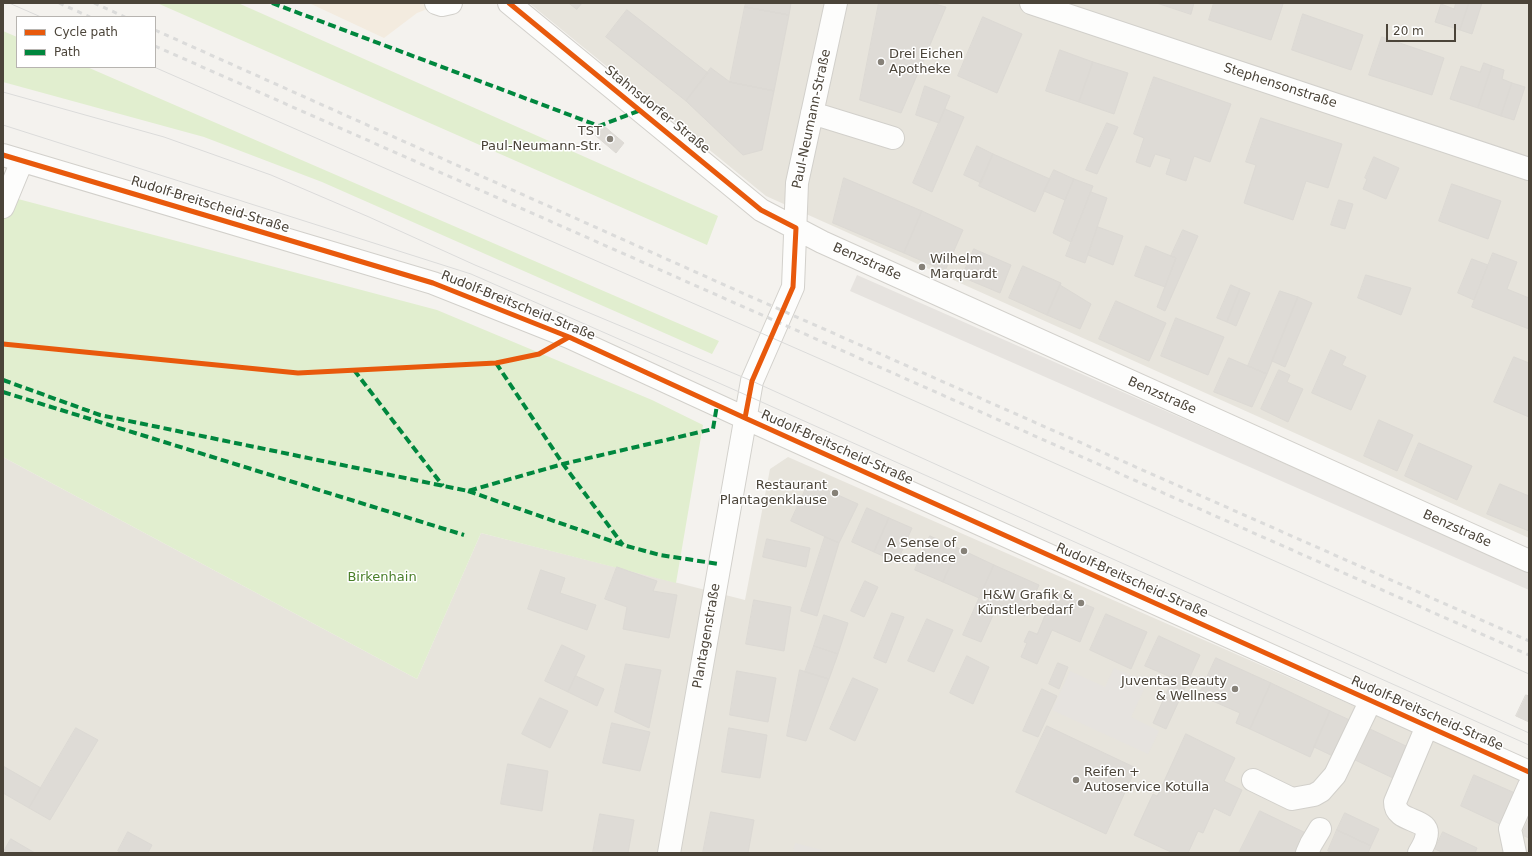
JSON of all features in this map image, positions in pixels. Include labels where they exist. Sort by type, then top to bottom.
[{"type":"street","points":[[436,3],[442,5],[451,3]]},
{"type":"street","name":"Stahnsdorfer Straße","points":[[509,3],[761,210],[796,228]]},
{"type":"street","name":"Paul-Neumann-Straße","points":[[745,418],[752,381],[793,287],[797,183],[836,3]]},
{"type":"street","name":"Stephensonstraße","points":[[1031,3],[1529,169]]},
{"type":"street","points":[[812,113],[893,138]]},
{"type":"street","points":[[3,207],[12,158]]},
{"type":"street","name":"Rudolf-Breitscheid-Straße","points":[[12,158],[433,283],[568,337],[1529,772]]},
{"type":"street","name":"Benzstraße","points":[[796,228],[822,242],[1529,561]]},
{"type":"street","name":"Plantagenstraße","points":[[668,853],[745,418]]},
{"type":"street","points":[[1253,780],[1292,798],[1314,795],[1321,791],[1335,775],[1371,700]]},
{"type":"street","points":[[1419,853],[1427,837],[1426,830],[1423,825],[1398,813],[1395,808],[1395,802],[1427,726]]},
{"type":"street","points":[[1515,853],[1510,828],[1529,786]]},
{"type":"street","points":[[1307,853],[1320,829]]},
{"type":"shaded area","points":[[309,3],[443,3],[417,13],[384,38]]},
{"type":"shaded area","points":[[529,3],[1529,3],[1529,538],[766,196]]},
{"type":"shaded area","points":[[857,275],[1529,571],[1529,590],[850,291]]},
{"type":"shaded area","points":[[3,457],[417,679],[481,533],[745,600],[770,469],[788,457],[1529,783],[1529,853],[3,853]]},
{"type":"shaded area","points":[[1114,668],[1147,683],[1131,717],[1159,731],[1148,754],[1052,710],[1070,671],[1105,687]]},
{"type":"shaded area","points":[[795,843],[834,853],[793,853]]},
{"type":"green space","points":[[157,3],[238,3],[718,216],[707,245]]},
{"type":"green space","points":[[3,31],[16,37],[16,68],[89,68],[719,341],[712,354],[322,182],[204,137],[3,82]]},
{"type":"green space","name":"Birkenhain","points":[[3,195],[437,310],[652,400],[703,425],[676,583],[481,533],[417,679],[3,457]]},
{"type":"building","points":[[569,3],[582,3],[577,9]]},
{"type":"building","points":[[746,3],[791,3],[789,15],[745,7]]},
{"type":"building","points":[[879,3],[931,3],[946,7],[901,113],[860,100]]},
{"type":"building","points":[[1157,3],[1194,3],[1191,14]]},
{"type":"building","points":[[1214,3],[1283,4],[1271,40],[1209,20]]},
{"type":"building","points":[[1456,3],[1469,3],[1460,30],[1435,22],[1441,4],[1454,9]]},
{"type":"building","points":[[1469,3],[1482,3],[1472,34],[1460,30]]},
{"type":"building","points":[[745,7],[789,15],[774,91],[730,82]]},
{"type":"building","points":[[627,10],[708,73],[686,101],[606,37]]},
{"type":"building","points":[[1303,14],[1363,35],[1351,70],[1292,50]]},
{"type":"building","points":[[983,17],[1022,34],[997,93],[958,76]]},
{"type":"building","points":[[1382,37],[1444,58],[1432,95],[1369,75]]},
{"type":"building","points":[[1060,50],[1093,62],[1079,102],[1046,91]]},
{"type":"building","points":[[1093,62],[1128,73],[1114,114],[1079,102]]},
{"type":"building","points":[[1484,63],[1492,66],[1478,108],[1450,99],[1461,66],[1480,72]]},
{"type":"building","points":[[1492,66],[1504,70],[1502,79],[1512,83],[1501,116],[1478,108]]},
{"type":"building","points":[[711,68],[730,82],[774,91],[762,150],[743,155],[686,101]]},
{"type":"building","points":[[1154,77],[1231,104],[1210,162],[1194,156],[1186,181],[1166,174],[1171,159],[1155,154],[1150,167],[1136,162],[1144,138],[1134,134]]},
{"type":"building","points":[[1512,83],[1525,87],[1514,120],[1501,116]]},
{"type":"building","points":[[925,86],[950,96],[939,123],[916,115]]},
{"type":"building","points":[[945,109],[964,117],[932,192],[913,183]]},
{"type":"building","points":[[1261,118],[1342,144],[1328,188],[1306,181],[1293,220],[1244,203],[1256,165],[1246,162]]},
{"type":"building","points":[[1107,123],[1118,127],[1097,174],[1086,170]]},
{"type":"building","name":"TST Paul-Neumann-Str.","points":[[604,126],[624,143],[616,153],[596,136]]},
{"type":"building","points":[[977,146],[993,154],[981,183],[964,175]]},
{"type":"building","points":[[993,154],[1050,179],[1035,212],[979,186]]},
{"type":"building","points":[[1374,157],[1399,168],[1386,199],[1363,189],[1367,179],[1365,178]]},
{"type":"building","points":[[1054,170],[1074,179],[1065,200],[1044,191]]},
{"type":"building","points":[[844,178],[922,211],[904,253],[833,223]]},
{"type":"building","points":[[1074,179],[1093,186],[1071,242],[1053,233]]},
{"type":"building","points":[[1452,184],[1501,201],[1488,239],[1439,221]]},
{"type":"building","points":[[1091,192],[1107,198],[1085,263],[1066,256]]},
{"type":"building","points":[[1339,200],[1353,204],[1345,229],[1331,225]]},
{"type":"building","points":[[922,211],[963,230],[945,271],[904,253]]},
{"type":"building","points":[[1098,227],[1123,236],[1113,265],[1088,255]]},
{"type":"building","points":[[1183,230],[1198,236],[1165,311],[1157,307],[1176,258],[1171,256]]},
{"type":"building","points":[[1146,246],[1176,258],[1165,287],[1135,276]]},
{"type":"building","points":[[974,249],[1011,265],[1000,293],[962,277]]},
{"type":"building","points":[[1493,253],[1517,262],[1507,289],[1529,298],[1529,329],[1472,307]]},
{"type":"building","points":[[1472,259],[1488,265],[1474,300],[1458,293]]},
{"type":"building","points":[[1023,266],[1061,283],[1047,315],[1009,298]]},
{"type":"building","points":[[1366,275],[1411,288],[1401,315],[1358,298]]},
{"type":"building","points":[[1060,285],[1091,304],[1080,329],[1047,315]]},
{"type":"building","points":[[1231,285],[1240,289],[1227,322],[1217,318]]},
{"type":"building","points":[[1240,289],[1250,293],[1236,326],[1227,322]]},
{"type":"building","points":[[1280,291],[1298,297],[1267,374],[1248,366]]},
{"type":"building","points":[[1298,297],[1312,303],[1285,367],[1272,361]]},
{"type":"building","points":[[1116,301],[1166,323],[1149,361],[1099,339]]},
{"type":"building","points":[[1176,318],[1224,337],[1208,375],[1161,356]]},
{"type":"building","points":[[1331,350],[1346,357],[1342,365],[1366,376],[1351,410],[1312,393]]},
{"type":"building","points":[[1514,357],[1529,363],[1529,417],[1494,402]]},
{"type":"building","points":[[1229,358],[1267,374],[1252,407],[1214,392]]},
{"type":"building","points":[[1279,370],[1290,375],[1287,382],[1303,389],[1288,422],[1261,409]]},
{"type":"building","points":[[1379,420],[1413,435],[1397,471],[1364,456]]},
{"type":"building","points":[[1419,443],[1472,466],[1457,500],[1405,476]]},
{"type":"building","points":[[809,482],[858,504],[839,543],[791,521]]},
{"type":"building","points":[[1500,484],[1529,496],[1529,531],[1487,514]]},
{"type":"building","points":[[867,508],[889,518],[874,552],[852,542]]},
{"type":"building","points":[[889,518],[912,528],[897,562],[874,552]]},
{"type":"building","points":[[930,536],[958,548],[943,582],[915,570]]},
{"type":"building","points":[[825,537],[839,543],[817,616],[801,611]]},
{"type":"building","points":[[767,539],[810,548],[806,567],[763,557]]},
{"type":"building","points":[[958,548],[994,565],[979,598],[943,582]]},
{"type":"building","points":[[994,565],[1039,585],[1025,616],[998,604],[981,642],[963,635]]},
{"type":"building","points":[[617,567],[657,581],[653,591],[677,595],[669,638],[623,629],[627,607],[605,599]]},
{"type":"building","points":[[541,570],[565,578],[560,593],[596,605],[587,630],[528,609]]},
{"type":"building","points":[[865,581],[878,587],[864,617],[851,611]]},
{"type":"building","points":[[1055,592],[1094,608],[1080,642],[1052,630],[1037,664],[1021,657],[1027,643],[1024,642],[1029,631],[1037,634]]},
{"type":"building","points":[[754,600],[791,607],[784,651],[746,644]]},
{"type":"building","points":[[892,613],[904,617],[886,663],[874,658]]},
{"type":"building","points":[[1106,614],[1147,632],[1131,669],[1090,650]]},
{"type":"building","points":[[824,615],[848,623],[838,654],[814,646]]},
{"type":"building","points":[[927,619],[953,630],[934,672],[908,661]]},
{"type":"building","points":[[1159,636],[1200,655],[1166,729],[1153,723],[1173,678],[1145,666]]},
{"type":"building","points":[[562,645],[585,656],[568,692],[545,681]]},
{"type":"building","points":[[814,646],[838,654],[829,679],[805,672]]},
{"type":"building","points":[[967,656],[989,667],[973,704],[950,693]]},
{"type":"building","points":[[1216,658],[1271,683],[1250,729],[1236,723],[1240,713],[1199,695]]},
{"type":"building","points":[[1058,663],[1068,667],[1059,689],[1049,684]]},
{"type":"building","points":[[626,664],[661,670],[649,728],[615,712]]},
{"type":"building","points":[[800,670],[829,679],[806,741],[787,736]]},
{"type":"building","points":[[737,671],[776,678],[768,722],[730,715]]},
{"type":"building","points":[[576,676],[604,689],[597,706],[568,692]]},
{"type":"building","points":[[853,678],[878,689],[855,741],[830,729]]},
{"type":"building","points":[[1271,683],[1330,711],[1310,757],[1250,729]]},
{"type":"building","points":[[1042,689],[1057,696],[1038,737],[1023,731]]},
{"type":"building","points":[[1526,695],[1529,696],[1529,722],[1516,716]]},
{"type":"building","points":[[540,698],[568,711],[550,748],[522,734]]},
{"type":"building","points":[[1330,711],[1354,722],[1337,758],[1314,747]]},
{"type":"building","points":[[612,723],[650,732],[640,771],[603,763]]},
{"type":"building","name":"Reifen + Autoservice Kotulla","points":[[1047,726],[1136,768],[1106,834],[1016,792]]},
{"type":"building","points":[[76,728],[98,740],[50,820],[29,808]]},
{"type":"building","points":[[729,728],[767,735],[760,778],[722,772]]},
{"type":"building","points":[[1368,728],[1408,747],[1393,778],[1353,759]]},
{"type":"building","points":[[1186,734],[1235,758],[1224,781],[1242,790],[1230,816],[1214,808],[1203,833],[1198,831],[1188,853],[1173,853],[1134,835],[1153,794],[1157,796]]},
{"type":"building","points":[[508,764],[548,771],[542,811],[501,804]]},
{"type":"building","points":[[3,766],[41,788],[29,808],[3,793]]},
{"type":"building","points":[[1474,775],[1515,793],[1502,825],[1461,806]]},
{"type":"building","points":[[1260,811],[1310,835],[1301,853],[1239,853]]},
{"type":"building","points":[[711,812],[754,820],[748,853],[703,853]]},
{"type":"building","points":[[1345,813],[1379,829],[1371,846],[1337,830]]},
{"type":"building","points":[[600,814],[634,820],[628,853],[593,853]]},
{"type":"building","points":[[1529,819],[1529,838],[1522,835]]},
{"type":"building","points":[[1337,830],[1371,846],[1368,853],[1333,853],[1328,851]]},
{"type":"building","points":[[128,832],[152,845],[148,853],[121,853],[118,851]]},
{"type":"building","points":[[1443,832],[1477,848],[1475,853],[1444,853],[1435,849]]},
{"type":"building","points":[[11,839],[35,853],[3,853]]},
{"type":"tram line","points":[[9,3],[39,16]]},
{"type":"tram line","points":[[156,68],[818,358],[1529,674]]},
{"type":"tram line","points":[[3,92],[164,137],[271,175],[475,265],[752,381],[1529,733]]},
{"type":"tram line","points":[[3,125],[471,274],[737,391],[1529,745]]},
{"type":"railway","points":[[59,3],[88,16]]},
{"type":"railway","points":[[94,3],[123,16]]},
{"type":"railway","points":[[156,30],[738,291],[1529,641]]},
{"type":"railway","points":[[156,46],[1529,655]]},
{"type":"marked path","points":[[272,3],[599,126],[641,110]]},
{"type":"marked path","points":[[496,363],[563,464],[623,545]]},
{"type":"marked path","points":[[354,370],[443,486]]},
{"type":"marked path","points":[[3,380],[100,415],[468,491],[563,464],[713,429],[717,405]]},
{"type":"marked path","points":[[3,392],[464,535]]},
{"type":"marked path","points":[[468,491],[623,545],[660,555],[719,564]]},
{"type":"cycle path","points":[[509,3],[761,210],[796,228],[793,287],[752,381],[745,418]]},
{"type":"cycle path","points":[[3,155],[433,283],[569,337],[1529,772]]},
{"type":"cycle path","points":[[3,344],[298,373],[496,363],[539,354],[569,337]]},
{"type":"place","name":"Drei Eichen Apotheke","points":[[881,62]]},
{"type":"place","name":"TST Paul-Neumann-Str.","points":[[610,139]]},
{"type":"place","name":"Wilhelm Marquardt","points":[[922,267]]},
{"type":"place","name":"Restaurant Plantagenklause","points":[[835,493]]},
{"type":"place","name":"A Sense of Decadence","points":[[964,551]]},
{"type":"place","name":"H&W Grafik & Künstlerbedarf","points":[[1081,603]]},
{"type":"place","name":"Juventas Beauty & Wellness","points":[[1235,689]]},
{"type":"place","name":"Reifen + Autoservice Kotulla","points":[[1076,780]]}]
